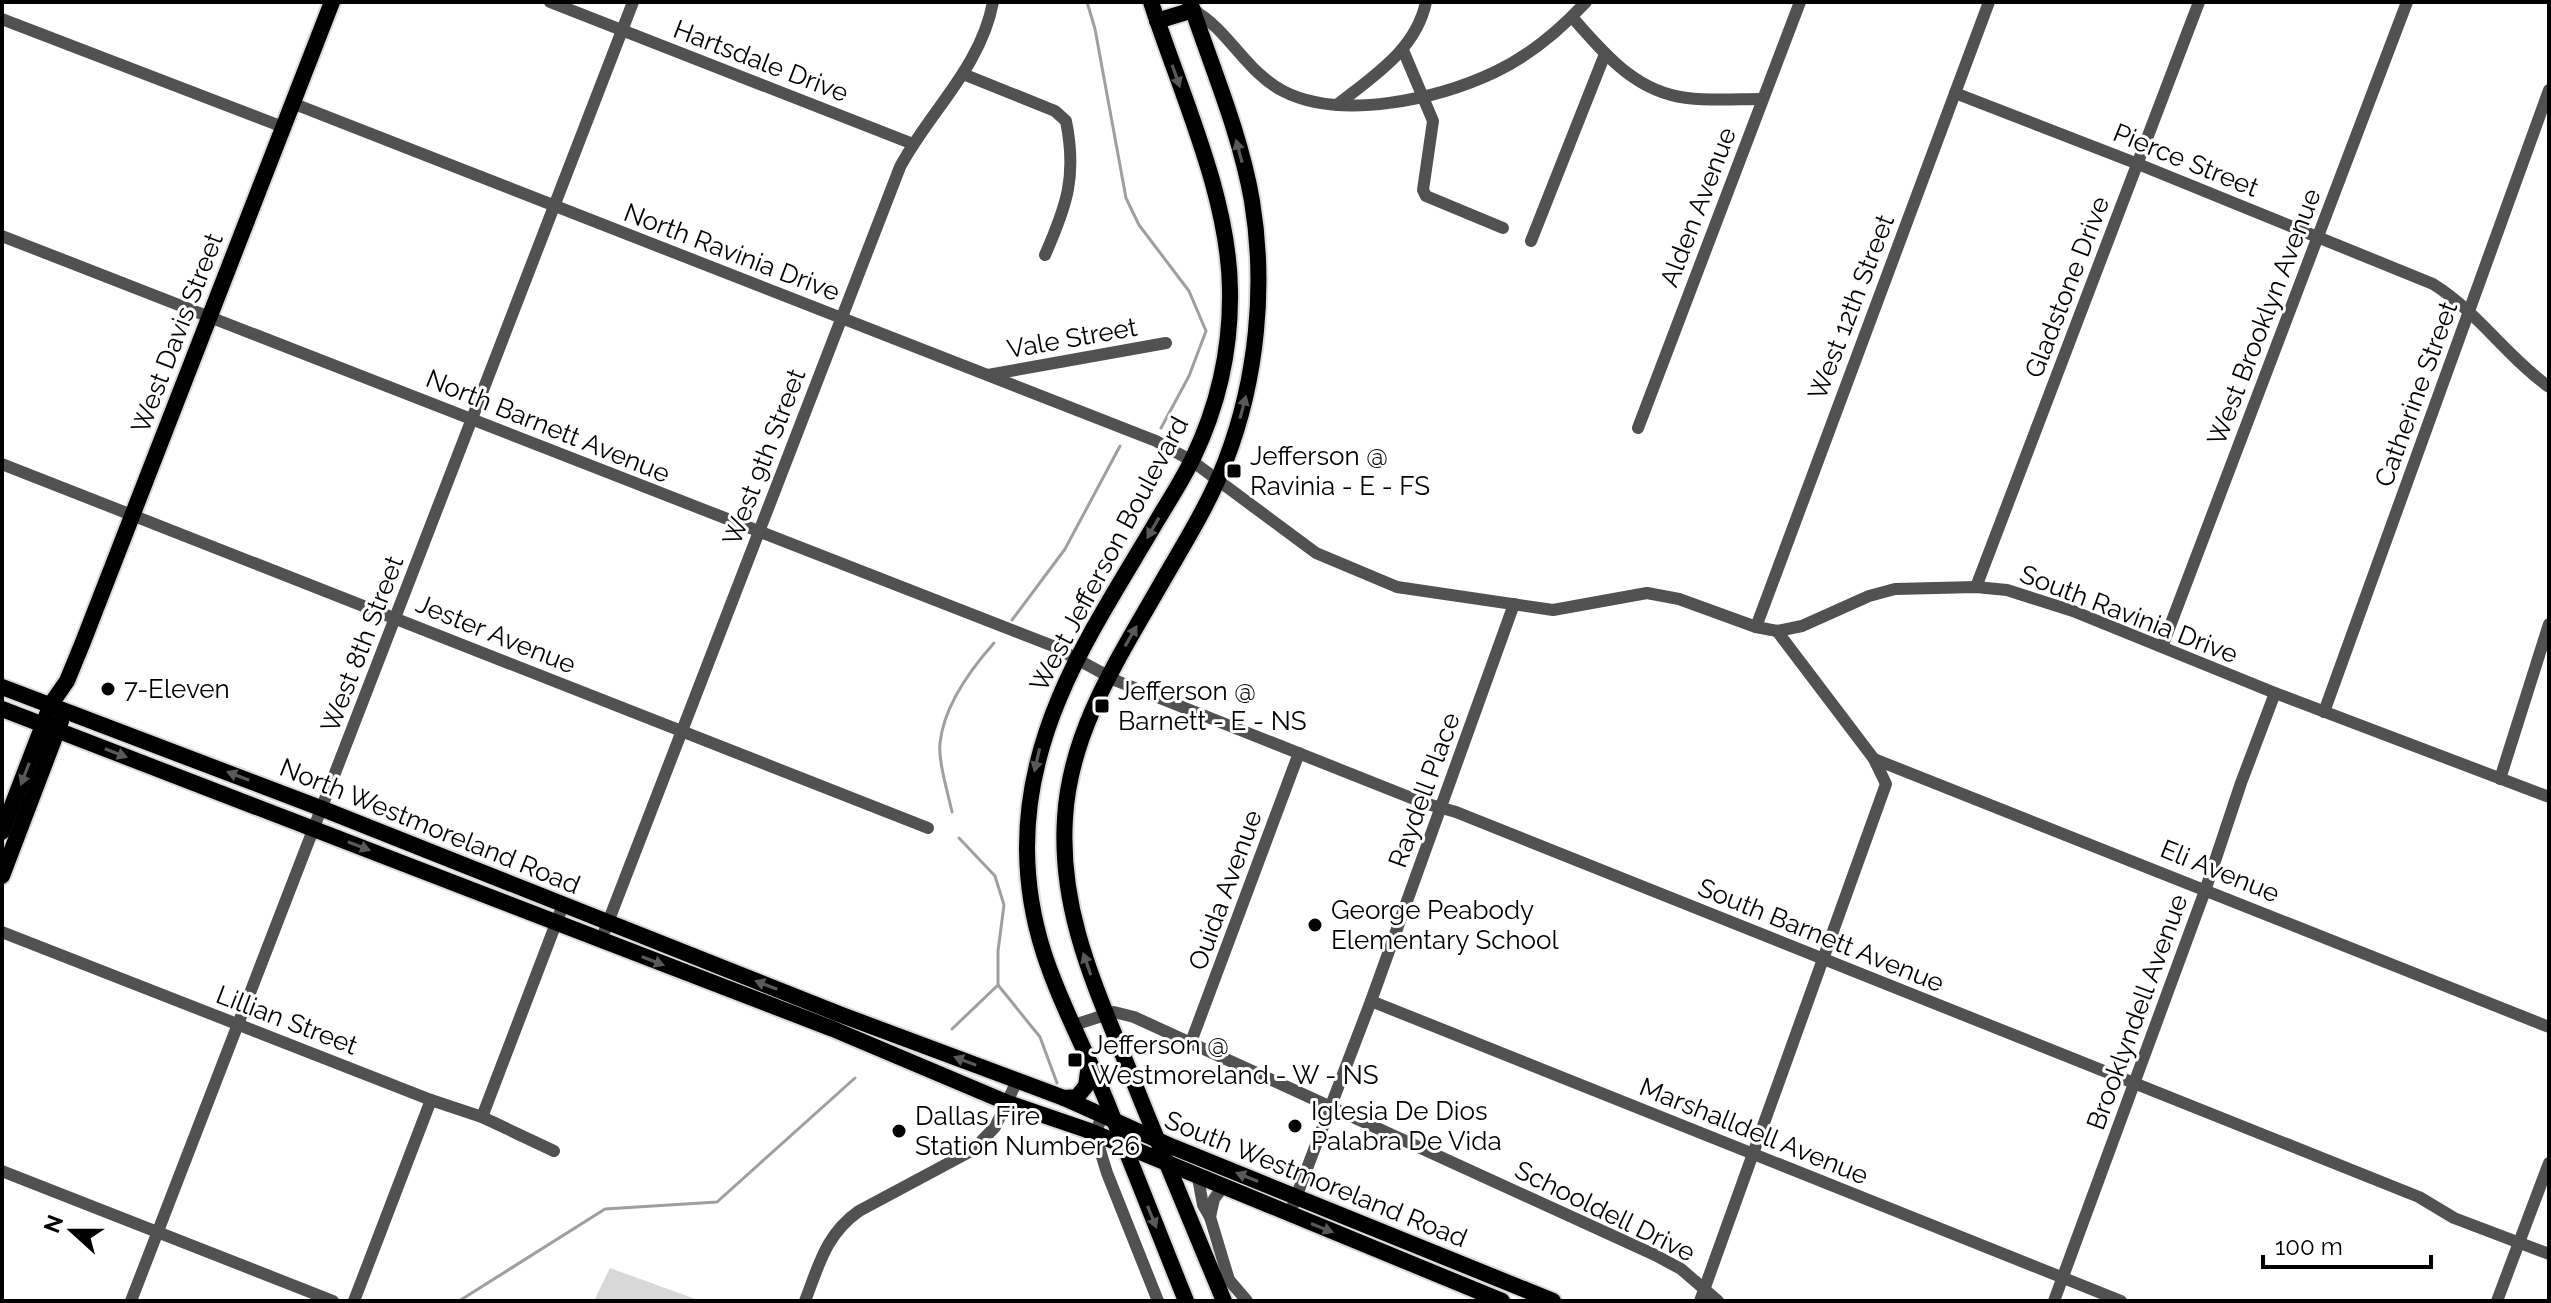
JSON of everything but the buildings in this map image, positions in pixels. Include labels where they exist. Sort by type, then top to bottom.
[{"type":"main road","name":"West Davis Street","points":[[2,876],[67,681],[332,2]]},
{"type":"main road","name":"West Jefferson Boulevard","points":[[1151,2],[1218,202],[1229,267],[1229,317],[1220,385],[1192,461],[1077,657],[1043,735],[1031,788],[1027,832],[1028,876],[1037,935],[1048,971],[1090,1064],[1108,1118],[1186,1301]]},
{"type":"main road","points":[[1157,21],[1192,6],[1226,104],[1251,198],[1258,267],[1256,338],[1235,435],[1217,481],[1089,714],[1077,750],[1065,815],[1064,850],[1071,912],[1091,976],[1224,1301]]},
{"type":"main road","name":"North Westmoreland Road","points":[[2,687],[323,809],[563,905],[836,1022]]},
{"type":"main road","name":"North Westmoreland Road","points":[[2,709],[601,941],[836,1022]]},
{"type":"main road","name":"West Davis Street","points":[[2,832],[51,727]]},
{"type":"main road","name":"South Westmoreland Road","points":[[836,1022],[1064,1098],[1157,1140],[1553,1301]]},
{"type":"main road","name":"South Westmoreland Road","points":[[836,1022],[1008,1103],[1095,1134],[1502,1301]]},
{"type":"main road","points":[[1064,1098],[1077,1097],[1086,1086],[1090,1064]]},
{"type":"street","name":"Hartsdale Drive","points":[[550,2],[913,144]]},
{"type":"street","name":"West 8th Street","points":[[131,1301],[633,2]]},
{"type":"street","name":"West 9th Street","points":[[601,941],[900,167],[963,74],[984,36],[993,2]]},
{"type":"street","points":[[1337,105],[1403,50],[1422,20],[1426,2]]},
{"type":"street","points":[[1192,6],[1211,20],[1260,75],[1282,90],[1307,100],[1337,105],[1379,104],[1455,89],[1496,72],[1526,54],[1586,2]]},
{"type":"street","name":"Alden Avenue","points":[[1638,428],[1800,2]]},
{"type":"street","name":"West 12th Street","points":[[1756,627],[1988,2]]},
{"type":"street","name":"Gladstone Drive","points":[[1976,587],[2199,2]]},
{"type":"street","name":"West Brooklyn Avenue","points":[[2162,647],[2407,2]]},
{"type":"street","points":[[1572,17],[1605,54],[1634,79],[1667,94],[1703,99],[1762,99]]},
{"type":"street","points":[[2,19],[283,127]]},
{"type":"street","points":[[1403,50],[1433,121],[1423,190],[1426,196],[1503,228]]},
{"type":"street","points":[[1531,241],[1605,54]]},
{"type":"street","points":[[963,74],[1055,111],[1066,121],[1071,166],[1069,193],[1045,255]]},
{"type":"street","name":"Catherine Street","points":[[2324,712],[2549,90]]},
{"type":"street","name":"Pierce Street","points":[[1955,93],[2414,275],[2444,290],[2470,310],[2520,364],[2549,387]]},
{"type":"street","name":"North Ravinia Drive","points":[[292,103],[1156,441]]},
{"type":"street","name":"North Barnett Avenue","points":[[2,236],[1077,657]]},
{"type":"street","name":"Vale Street","points":[[986,376],[1166,343]]},
{"type":"street","name":"South Ravinia Drive","points":[[1156,441],[1192,461],[1329,560],[1397,587],[1535,609],[1562,609],[1647,593],[1679,599],[1756,627],[1777,631],[1802,626],[1869,596],[1895,589],[1976,587],[2024,593],[2549,797]]},
{"type":"street","name":"Jester Avenue","points":[[2,464],[928,828]]},
{"type":"street","name":"Raydell Place","points":[[1289,1215],[1371,1001],[1514,604]]},
{"type":"street","points":[[2500,779],[2549,624]]},
{"type":"street","points":[[1703,1295],[1884,793],[1885,777],[1874,759],[1777,631]]},
{"type":"street","name":"South Barnett Avenue","points":[[1077,657],[1108,676],[2419,1197],[2454,1218],[2549,1254]]},
{"type":"street","name":"Brooklyndell Avenue","points":[[2054,1301],[2275,693]]},
{"type":"street","name":"Ouida Avenue","points":[[1191,1042],[1299,753]]},
{"type":"street","name":"Eli Avenue","points":[[1874,759],[2206,888],[2549,1027]]},
{"type":"street","points":[[482,1117],[563,905]]},
{"type":"street","name":"Lillian Street","points":[[2,932],[431,1100],[482,1117],[554,1151]]},
{"type":"street","name":"Marshalldell Avenue","points":[[1371,1001],[2121,1301]]},
{"type":"street","name":"Schooldell Drive","points":[[1107,1014],[1122,1012],[1191,1042],[1655,1255],[1681,1269],[1703,1295],[1718,1301]]},
{"type":"street","points":[[1071,1026],[1107,1014]]},
{"type":"street","points":[[805,1301],[826,1248],[843,1221],[973,1150],[995,1127],[1017,1081]]},
{"type":"street","points":[[354,1301],[431,1100]]},
{"type":"street","points":[[1108,1118],[1095,1134],[1107,1173],[1158,1301]]},
{"type":"street","points":[[2497,1301],[2549,1163]]},
{"type":"street","points":[[2,1171],[333,1301]]},
{"type":"street","points":[[1198,1178],[1203,1205],[1210,1217],[1229,1280],[1236,1292],[1247,1301]]},
{"type":"street","points":[[1210,1217],[1214,1199],[1222,1188]]},
{"type":"shaded area","points":[[610,1268],[701,1301],[594,1301]]},
{"type":"waterway","points":[[1087,2],[1095,29],[1126,198],[1139,225],[1189,291],[1206,331],[1189,376],[1161,428]]},
{"type":"waterway","points":[[1012,620],[1065,549],[1120,446]]},
{"type":"waterway","points":[[952,812],[940,759],[942,729],[960,689],[994,643]]},
{"type":"waterway","points":[[959,838],[995,876],[1004,905],[998,951],[998,985],[1040,1037],[1057,1083]]},
{"type":"waterway","points":[[952,1029],[998,985]]},
{"type":"waterway","points":[[459,1301],[605,1209],[717,1202],[855,1078]]},
{"type":"place","name":"Jefferson @ Ravinia - E - FS","points":[[1234,471]]},
{"type":"place","name":"7-Eleven","points":[[108,689]]},
{"type":"place","name":"Jefferson @ Barnett - E - NS","points":[[1102,706]]},
{"type":"place","name":"George Peabody Elementary School","points":[[1315,925]]},
{"type":"place","name":"Jefferson @ Westmoreland - W - NS","points":[[1075,1060]]},
{"type":"place","name":"Iglesia De Dios Palabra De Vida","points":[[1295,1126]]},
{"type":"place","name":"Dallas Fire Station Number 26","points":[[899,1131]]}]
